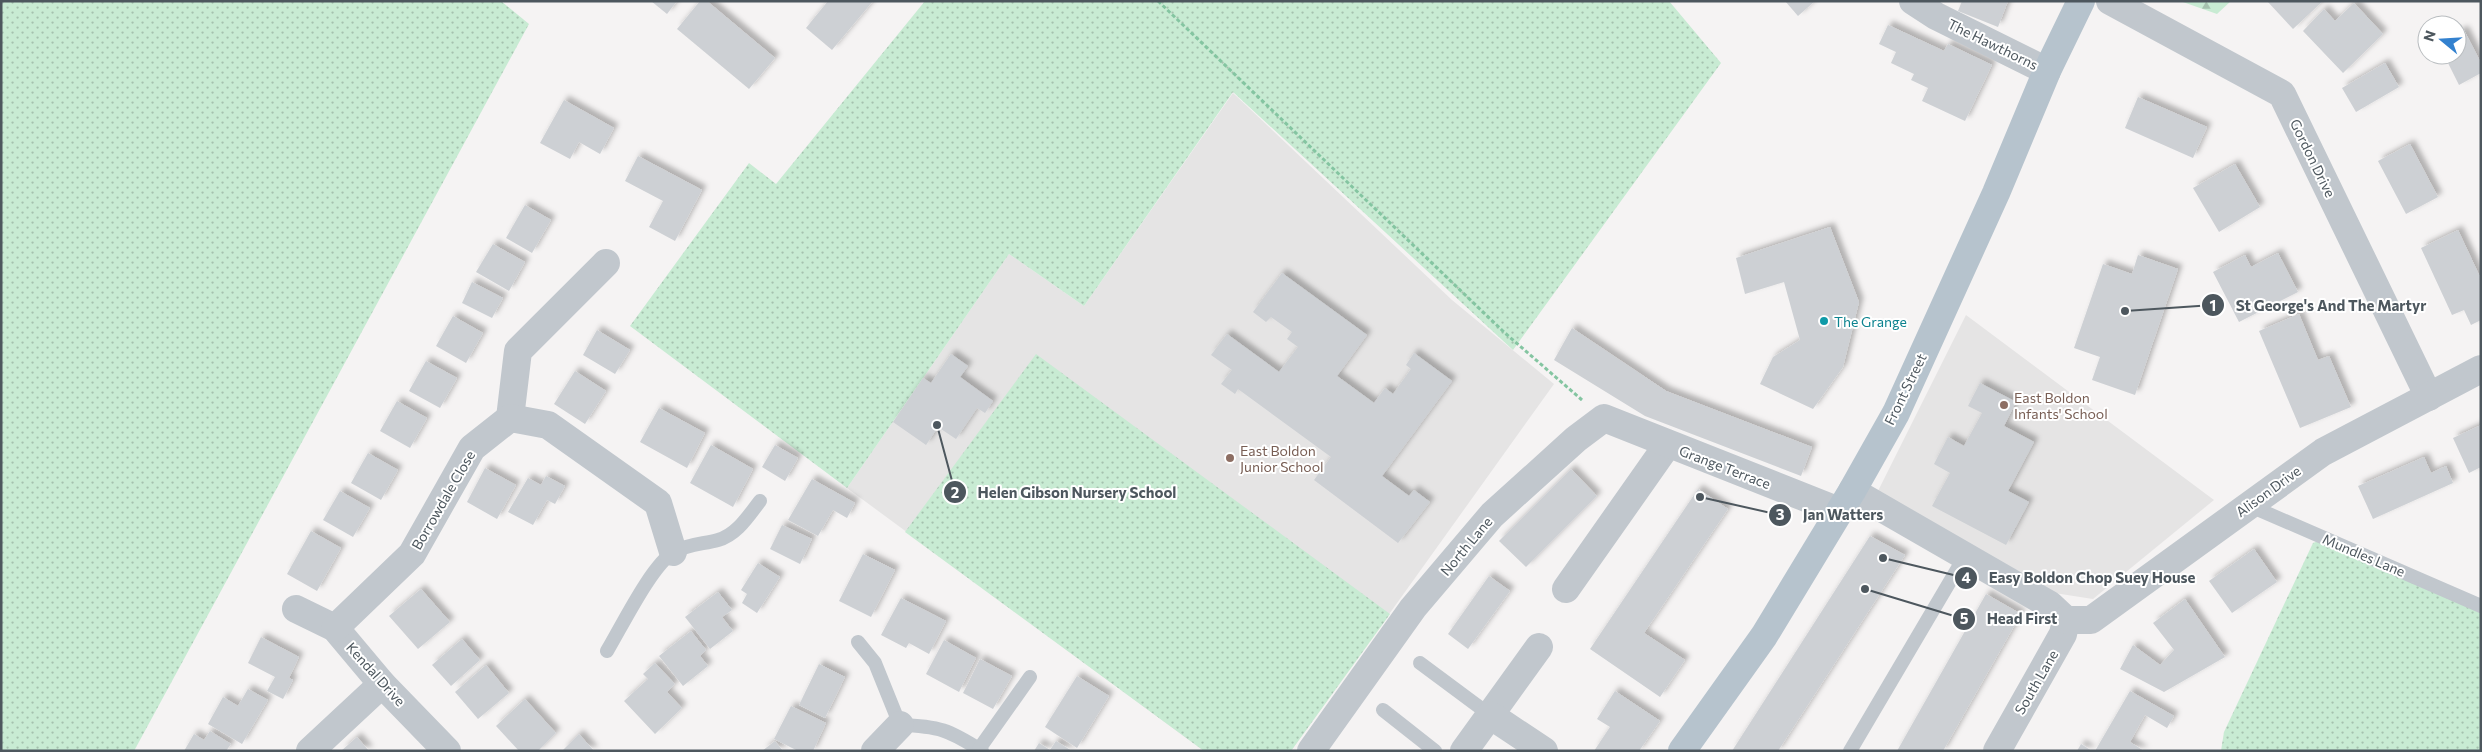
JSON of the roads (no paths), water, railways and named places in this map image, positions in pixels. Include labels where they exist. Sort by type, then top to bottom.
[{"type":"main road","name":"Front Street","points":[[1682,751],[1764,636],[1846,501],[1896,413],[1996,193],[2047,71],[2081,1]]},
{"type":"street","name":"The Hawthorns","points":[[1913,1],[1936,16],[2047,71]]},
{"type":"street","name":"Gordon Drive","points":[[2110,1],[2282,94],[2429,397]]},
{"type":"street","points":[[606,263],[518,351],[510,418],[548,425],[658,503],[674,552]]},
{"type":"street","name":"Alison Drive","points":[[2066,620],[2091,620],[2323,452],[2481,369]]},
{"type":"street","name":"Borrowdale Close","points":[[335,628],[412,554],[472,448],[510,418]]},
{"type":"street","name":"North Lane","points":[[1311,751],[1413,608],[1492,515],[1576,440],[1604,418],[1668,444]]},
{"type":"street","name":"Grange Terrace","points":[[1668,444],[1846,501]]},
{"type":"street","points":[[1566,589],[1668,444]]},
{"type":"street","points":[[1846,501],[1966,556],[2050,605],[2066,620]]},
{"type":"street","name":"Kendal Drive","points":[[296,609],[335,628],[382,684],[447,751]]},
{"type":"street","name":"South Lane","points":[[1997,751],[2064,634],[2066,620]]},
{"type":"street","points":[[1464,751],[1539,647]]},
{"type":"street","points":[[310,751],[382,684]]},
{"type":"street","points":[[1490,715],[1544,751]]},
{"type":"street","points":[[875,751],[900,724]]},
{"type":"lane","points":[[607,651],[659,566],[674,552],[699,543],[720,540],[737,529],[760,501]]},
{"type":"lane","name":"Mundles Lane","points":[[2248,505],[2481,606]]},
{"type":"lane","points":[[1850,751],[1966,556]]},
{"type":"lane","points":[[858,642],[875,663],[900,724],[926,726],[951,732],[981,750],[1030,678]]},
{"type":"lane","points":[[1420,662],[1490,715]]},
{"type":"lane","points":[[1384,710],[1435,751]]},
{"type":"place","name":"St George's And The Martyr","points":[[2125,311]]},
{"type":"place","name":"The Grange","points":[[1824,321]]},
{"type":"place","name":"East Boldon Infants' School","points":[[2004,405]]},
{"type":"place","name":"Helen Gibson Nursery School","points":[[937,425]]},
{"type":"place","name":"East Boldon Junior School","points":[[1230,458]]},
{"type":"place","name":"Jan Watters","points":[[1700,497]]},
{"type":"place","name":"Easy Boldon Chop Suey House","points":[[1883,558]]},
{"type":"place","name":"Head First","points":[[1865,589]]}]
